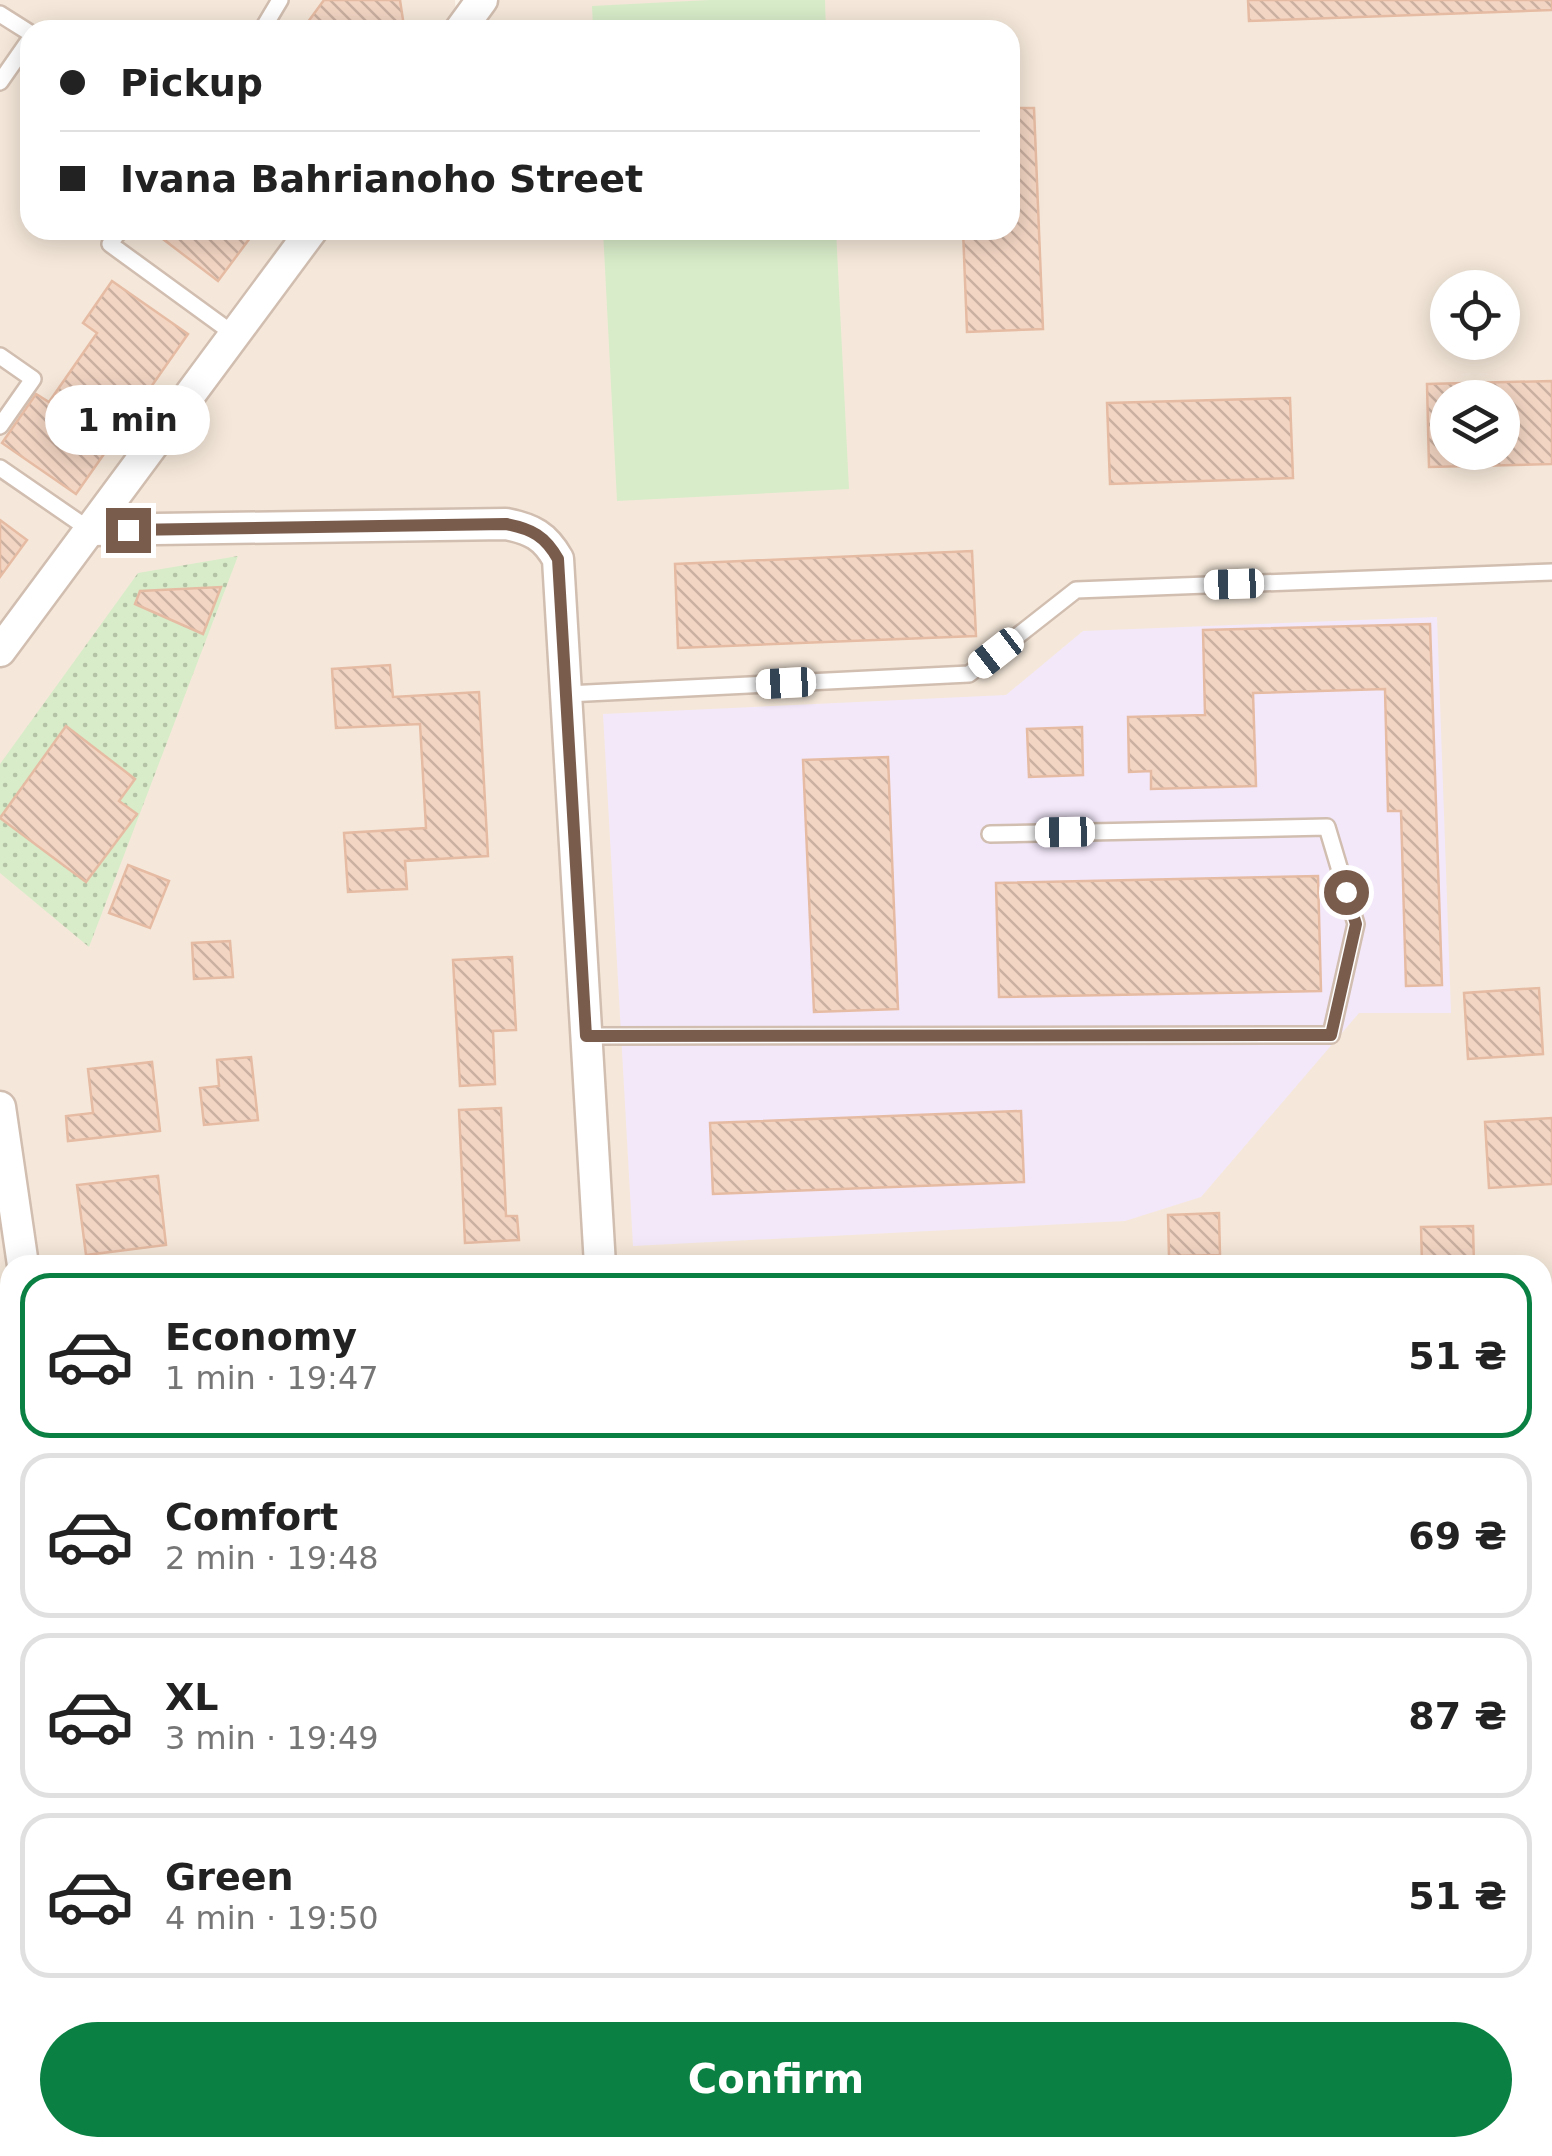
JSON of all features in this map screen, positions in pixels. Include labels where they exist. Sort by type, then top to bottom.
[{"type":"street","points":[[0,652],[305,240]]},
{"type":"street","points":[[90,530],[506,524],[528,528],[547,540],[558,559],[599,1255]]},
{"type":"street","points":[[0,1107],[22,1255]]},
{"type":"lane","points":[[0,82],[20,51]]},
{"type":"lane","points":[[113,240],[110,244],[234,335]]},
{"type":"lane","points":[[0,356],[33,379],[0,426]]},
{"type":"lane","points":[[0,468],[90,530]]},
{"type":"lane","points":[[567,694],[969,674],[1076,590],[1552,572]]},
{"type":"lane","points":[[586,1036],[1331,1035],[1356,924],[1328,826],[990,834]]},
{"type":"shaded area","points":[[0,0],[455,0],[454,20],[20,20],[20,240],[291,240],[0,632]]},
{"type":"shaded area","points":[[482,0],[1552,0],[1552,1255],[0,1255],[0,651],[305,240],[1020,240],[1020,20],[467,20]]},
{"type":"shaded area","points":[[1437,617],[1451,1013],[1359,1013],[1201,1197],[1125,1221],[633,1246],[603,714],[1006,695],[1083,631]]},
{"type":"green space","points":[[825,0],[826,20],[593,20],[592,6]]},
{"type":"green space","points":[[604,240],[837,240],[849,489],[617,501]]},
{"type":"green space","points":[[238,556],[89,947],[0,873],[0,764],[138,573]]},
{"type":"building","points":[[324,0],[400,0],[403,20],[309,20]]},
{"type":"building","points":[[1248,0],[1552,0],[1552,10],[1249,21]]},
{"type":"building","points":[[1020,108],[1034,108],[1043,329],[967,332],[963,240],[1020,240]]},
{"type":"building","points":[[164,240],[249,240],[218,281]]},
{"type":"building","points":[[112,281],[188,334],[76,494],[2,443],[36,394],[49,402],[97,333],[83,323]]},
{"type":"building","points":[[1552,381],[1552,464],[1520,465],[1520,382]]},
{"type":"building","points":[[1427,384],[1430,384],[1430,467]]},
{"type":"building","points":[[1290,398],[1293,478],[1110,484],[1107,403]]},
{"type":"building","points":[[0,520],[27,540],[0,577]]},
{"type":"building","points":[[972,551],[976,636],[678,648],[675,564]]},
{"type":"building","points":[[221,587],[203,634],[135,604],[140,591]]},
{"type":"building","points":[[1430,624],[1442,985],[1406,986],[1401,811],[1388,811],[1385,689],[1253,693],[1256,786],[1151,789],[1151,771],[1129,772],[1128,717],[1205,715],[1203,630]]},
{"type":"building","points":[[390,665],[393,697],[479,692],[488,856],[405,861],[407,889],[348,892],[344,833],[426,828],[420,724],[336,728],[332,669]]},
{"type":"building","points":[[66,726],[135,779],[119,801],[137,814],[86,882],[0,818]]},
{"type":"building","points":[[1082,727],[1083,775],[1029,777],[1027,729]]},
{"type":"building","points":[[888,757],[898,1009],[814,1012],[803,760]]},
{"type":"building","points":[[128,865],[169,881],[150,928],[109,913]]},
{"type":"building","points":[[1318,876],[1321,991],[999,997],[996,883]]},
{"type":"building","points":[[230,941],[233,977],[194,979],[192,943]]},
{"type":"building","points":[[512,957],[516,1030],[493,1031],[495,1084],[460,1086],[453,960]]},
{"type":"building","points":[[1539,988],[1543,1054],[1468,1059],[1464,993]]},
{"type":"building","points":[[251,1057],[258,1120],[204,1125],[200,1088],[219,1086],[217,1060]]},
{"type":"building","points":[[152,1062],[160,1131],[68,1141],[66,1116],[93,1113],[88,1069]]},
{"type":"building","points":[[501,1108],[506,1216],[517,1216],[519,1240],[465,1243],[459,1110]]},
{"type":"building","points":[[1021,1111],[1024,1182],[713,1194],[710,1123]]},
{"type":"building","points":[[1552,1118],[1552,1184],[1489,1188],[1485,1122]]},
{"type":"building","points":[[158,1176],[166,1245],[86,1255],[77,1185]]},
{"type":"building","points":[[1219,1213],[1220,1255],[1169,1255],[1168,1215]]},
{"type":"building","points":[[1473,1226],[1474,1255],[1422,1255],[1421,1227]]},
{"type":"route","points":[[128,530],[506,524],[528,528],[547,540],[558,559],[586,1036],[1331,1035],[1356,924],[1346,892]]}]
